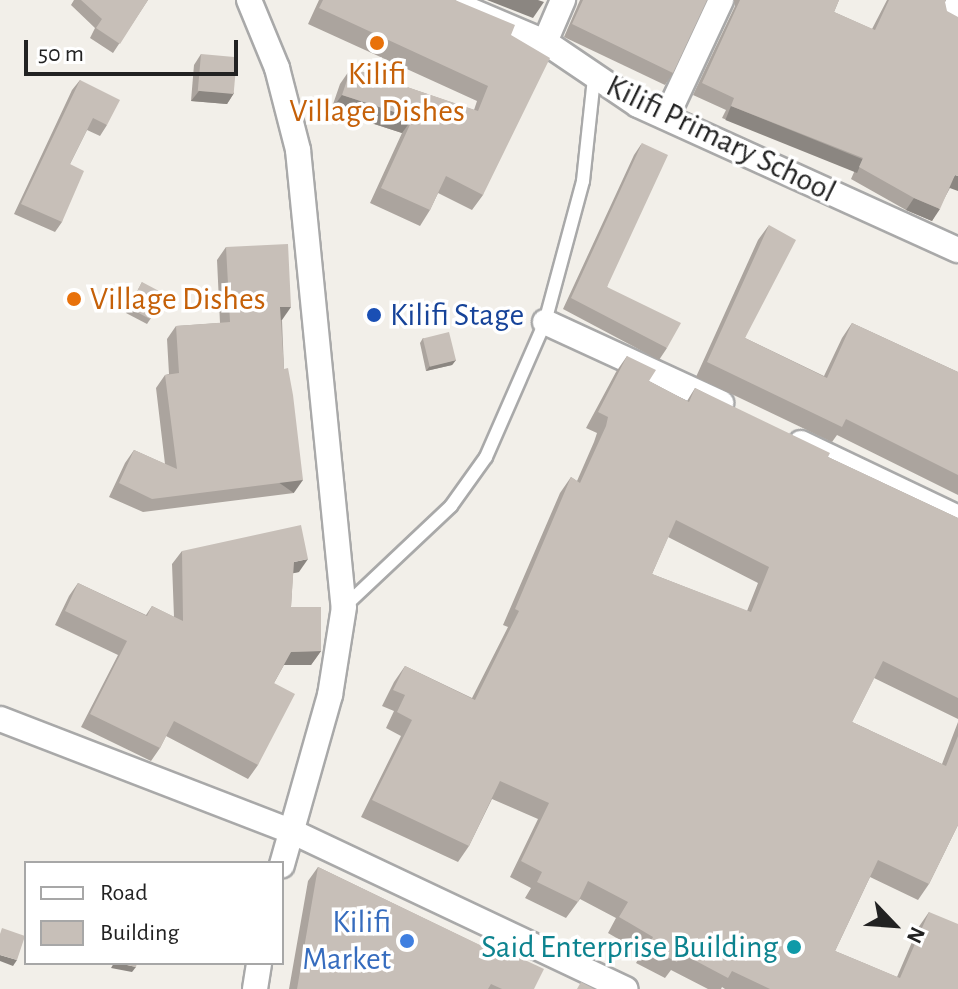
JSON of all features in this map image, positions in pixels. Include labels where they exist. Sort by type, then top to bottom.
[{"type":"street","points":[[249,0],[277,68],[298,150],[344,607],[330,695],[283,861]]},
{"type":"street","name":"Kilifi Primary School","points":[[446,0],[545,42],[594,78],[667,116],[958,250]]},
{"type":"street","points":[[545,42],[563,0]]},
{"type":"street","points":[[667,116],[721,0]]},
{"type":"street","points":[[545,322],[744,414]]},
{"type":"street","points":[[774,429],[958,518]]},
{"type":"street","points":[[0,719],[291,831],[626,989]]},
{"type":"street","points":[[255,989],[259,965]]},
{"type":"lane","points":[[344,607],[469,486],[545,322],[583,181],[594,78]]},
{"type":"building","points":[[81,0],[148,0],[120,44],[96,28],[102,19]]},
{"type":"building","points":[[323,0],[455,0],[515,25],[511,35],[550,58],[483,195],[446,176],[430,210],[381,188],[413,118],[342,95],[351,68],[478,111],[488,86],[319,8]]},
{"type":"building","points":[[583,0],[707,0],[673,73],[572,24]]},
{"type":"building","points":[[740,0],[839,0],[834,12],[875,30],[889,0],[946,0],[947,11],[958,17],[958,176],[955,175],[940,209],[859,167],[863,158],[731,106],[734,98],[702,83]]},
{"type":"building","points":[[201,54],[237,57],[234,94],[198,91]]},
{"type":"building","points":[[80,80],[120,100],[107,125],[93,118],[70,164],[84,171],[62,222],[21,204]]},
{"type":"building","points":[[642,143],[668,155],[607,287],[681,323],[667,348],[571,298]]},
{"type":"building","points":[[769,225],[796,240],[745,338],[827,378],[852,323],[958,372],[958,475],[846,419],[842,427],[707,362]]},
{"type":"building","points":[[288,244],[291,307],[280,307],[284,369],[288,368],[293,395],[303,480],[152,499],[119,483],[134,450],[177,469],[165,375],[179,373],[176,326],[230,322],[226,247]]},
{"type":"building","points":[[142,282],[163,293],[150,319],[128,308]]},
{"type":"building","points":[[449,332],[456,360],[430,367],[423,339]]},
{"type":"building","points":[[627,356],[656,370],[649,381],[689,402],[695,388],[830,453],[828,457],[958,518],[958,698],[883,661],[852,722],[946,766],[958,736],[958,825],[929,884],[878,860],[835,951],[900,978],[929,912],[958,924],[958,989],[770,989],[732,971],[728,978],[681,953],[677,962],[648,947],[653,937],[619,917],[628,902],[588,881],[578,902],[537,882],[542,872],[521,861],[549,803],[500,781],[469,846],[372,800],[412,720],[397,712],[405,695],[393,690],[405,666],[475,700],[519,611],[515,609],[571,477],[580,483],[606,426],[608,417],[598,412]],"holes":[[[676,520],[769,567],[751,612],[652,574]]]},
{"type":"building","points":[[301,525],[308,559],[294,562],[291,607],[321,607],[321,651],[291,652],[274,683],[295,694],[258,765],[174,721],[160,748],[90,714],[127,641],[65,611],[78,583],[147,616],[152,606],[183,621],[182,551]]},
{"type":"building","points":[[318,867],[509,959],[512,954],[544,969],[534,989],[502,989],[491,984],[488,989],[297,989]]},
{"type":"building","points":[[2,928],[24,936],[17,960],[0,955]]},
{"type":"building","points":[[581,982],[594,989],[577,989]]},
{"type":"place","name":"Kilifi Village Dishes","points":[[377,43]]},
{"type":"place","name":"Village Dishes","points":[[74,299]]},
{"type":"place","name":"Kilifi Stage","points":[[374,315]]},
{"type":"place","name":"Kilifi Market","points":[[407,941]]},
{"type":"place","name":"Said Enterprise Building","points":[[794,947]]}]
